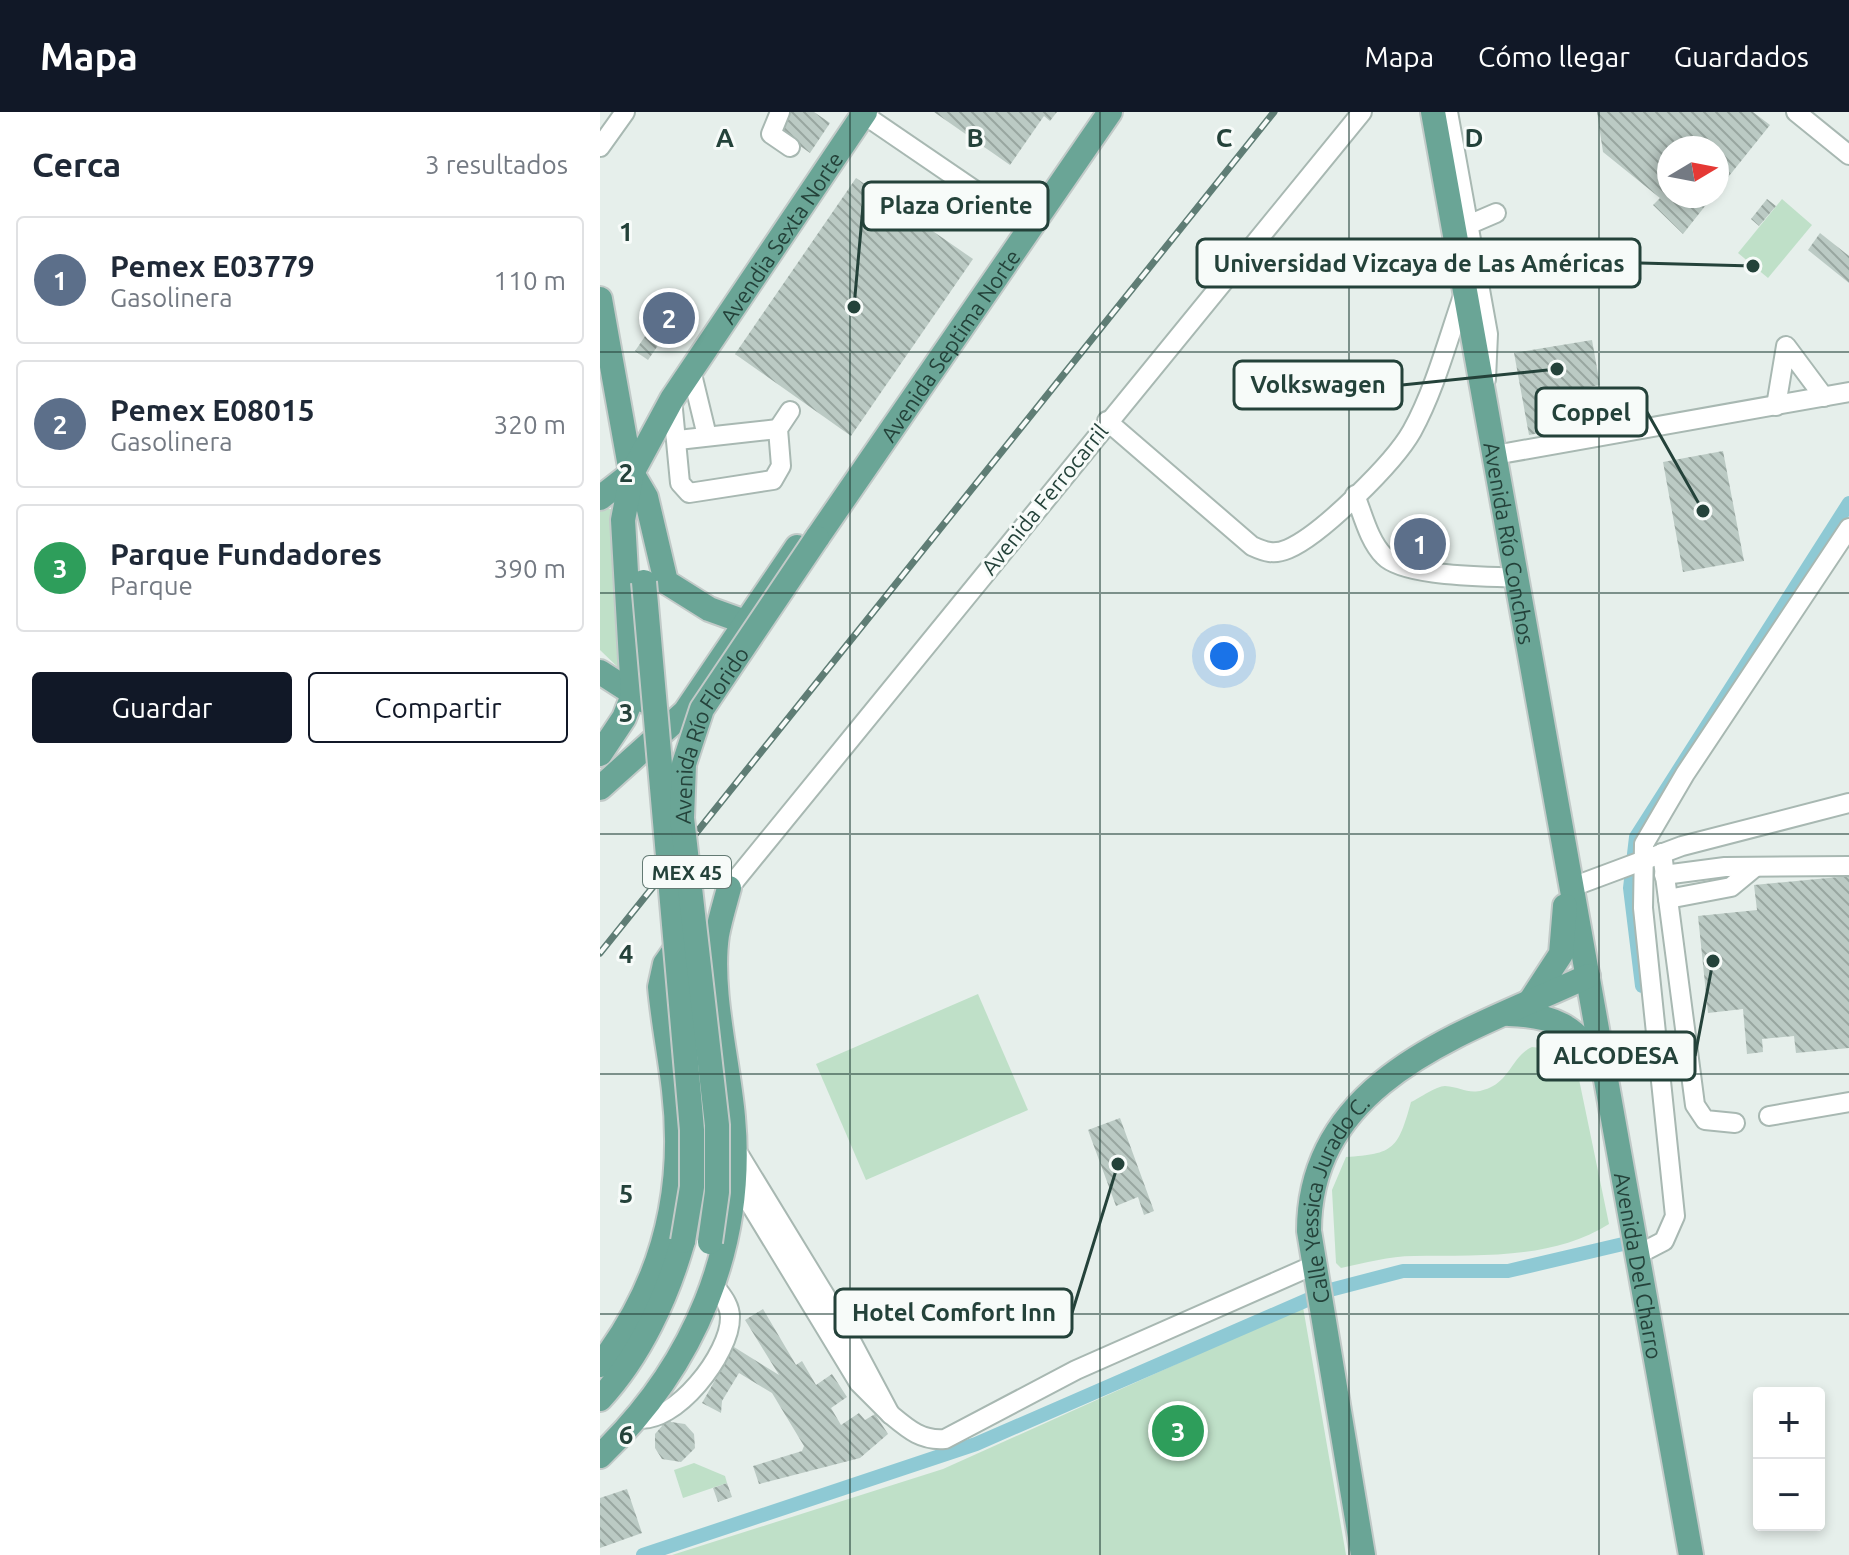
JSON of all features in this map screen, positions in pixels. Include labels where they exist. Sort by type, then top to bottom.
[{"type":"main road","name":"Avenida Septima Norte","points":[[817,538],[1110,112]]},
{"type":"main road","name":"Avenida Río Conchos","points":[[1433,112],[1588,976]]},
{"type":"main road","name":"Avendia Sexta Norte","points":[[632,473],[672,399],[863,113]]},
{"type":"main road","points":[[600,299],[632,473],[646,497],[666,582],[709,609],[745,622]]},
{"type":"main road","points":[[600,498],[632,473]]},
{"type":"main road","points":[[600,754],[624,718],[633,695],[623,520],[632,473]]},
{"type":"main road","name":"Avenida Río Florido","points":[[600,1399],[628,1362],[660,1306],[683,1241],[692,1187],[692,1130],[632,473]]},
{"type":"main road","points":[[600,788],[685,712],[817,520],[846,496]]},
{"type":"main road","points":[[600,672],[633,695],[685,712],[719,697],[732,683],[835,529],[846,496]]},
{"type":"main road","name":"Avenida Río Florido","points":[[600,1439],[646,1384],[688,1310],[710,1242],[717,1192],[717,1125],[682,818],[684,764],[702,709],[817,538]]},
{"type":"main road","points":[[1517,1009],[1549,977],[1561,954],[1570,878]]},
{"type":"main road","points":[[600,1456],[637,1418],[664,1383],[693,1333],[714,1285],[730,1230],[735,1148],[718,986],[717,934],[729,888]]},
{"type":"main road","points":[[603,1357],[636,1313],[655,1273],[673,1202],[677,1126],[662,1004],[665,964],[684,937],[729,888]]},
{"type":"main road","points":[[662,1004],[674,982],[685,971],[703,973],[718,986]]},
{"type":"main road","name":"Avenida Del Charro","points":[[1588,976],[1691,1555]]},
{"type":"main road","name":"Calle Yessica Jurado C.","points":[[1363,1555],[1309,1231],[1313,1178],[1322,1155],[1351,1111],[1371,1089],[1395,1072],[1588,976]]},
{"type":"main road","points":[[1517,1009],[1570,1027],[1592,1053],[1606,1083]]},
{"type":"street","points":[[600,147],[625,112]]},
{"type":"street","points":[[780,112],[771,134],[790,147]]},
{"type":"street","name":"Avenida Ferrocarril","points":[[729,888],[1362,112]]},
{"type":"street","points":[[1448,112],[1488,334],[1484,394]]},
{"type":"street","points":[[1796,112],[1849,155]]},
{"type":"street","points":[[863,113],[1030,228]]},
{"type":"street","points":[[1468,225],[1496,213]]},
{"type":"street","points":[[1107,421],[1252,546],[1267,553],[1290,548],[1355,495],[1400,449],[1411,432],[1465,290]]},
{"type":"street","points":[[1776,406],[1786,346],[1824,397]]},
{"type":"street","points":[[691,370],[707,436]]},
{"type":"street","points":[[1495,455],[1849,392]]},
{"type":"street","points":[[672,399],[682,488],[689,493],[773,480],[781,466],[778,429],[790,411]]},
{"type":"street","points":[[678,440],[778,429]]},
{"type":"street","points":[[1355,495],[1374,542],[1392,563],[1442,572],[1517,578]]},
{"type":"street","points":[[1637,1255],[1664,1241],[1675,1216],[1635,862],[1655,820],[1849,528]]},
{"type":"street","points":[[1570,878],[1849,803]]},
{"type":"street","points":[[1662,853],[1695,1105],[1705,1120],[1735,1123]]},
{"type":"street","points":[[1664,875],[1711,867],[1849,866]]},
{"type":"street","points":[[1668,899],[1731,887],[1754,868]]},
{"type":"street","points":[[1769,1116],[1849,1102]]},
{"type":"street","points":[[735,1148],[779,1236],[847,1349],[859,1383],[915,1434],[931,1440],[945,1439],[1076,1370],[1317,1284]]},
{"type":"street","points":[[735,1179],[779,1236]]},
{"type":"street","points":[[637,1418],[657,1418],[680,1403],[721,1348],[729,1325],[726,1302],[714,1285]]},
{"type":"street","points":[[664,1383],[680,1403]]},
{"type":"green space","points":[[1782,199],[1812,225],[1768,278],[1738,253]]},
{"type":"green space","points":[[614,509],[628,677],[600,650],[600,512]]},
{"type":"green space","points":[[978,994],[1028,1110],[866,1180],[816,1064]]},
{"type":"green space","points":[[1532,1047],[1569,1051],[1575,1060],[1609,1224],[1587,1236],[1539,1250],[1489,1255],[1405,1256],[1341,1268],[1336,1263],[1332,1190],[1346,1157],[1375,1154],[1392,1146],[1402,1130],[1411,1102],[1445,1086],[1473,1092],[1493,1086]]},
{"type":"green space","points":[[1303,1307],[1346,1555],[672,1555],[943,1469]]},
{"type":"green space","points":[[694,1463],[725,1476],[727,1483],[683,1498],[674,1470]]},
{"type":"building","points":[[791,112],[814,112],[830,123],[810,153],[778,130]]},
{"type":"building","points":[[934,112],[1057,112],[1050,121],[1044,116],[1010,165]]},
{"type":"building","points":[[1597,112],[1753,112],[1770,125],[1729,176],[1729,136],[1657,136],[1657,196],[1603,152]]},
{"type":"building","points":[[856,178],[973,259],[851,436],[735,354]]},
{"type":"building","points":[[1767,199],[1776,206],[1759,226],[1751,219]]},
{"type":"building","points":[[1657,201],[1657,208],[1704,208],[1683,234],[1653,205]]},
{"type":"building","points":[[1820,233],[1849,256],[1849,283],[1808,250]]},
{"type":"building","points":[[661,313],[674,322],[648,360],[635,351]]},
{"type":"building","points":[[1592,340],[1600,385],[1550,394],[1557,430],[1529,435],[1514,353]]},
{"type":"building","points":[[1723,451],[1744,561],[1683,572],[1663,462]]},
{"type":"building","points":[[1849,876],[1849,1048],[1796,1053],[1794,1036],[1762,1039],[1763,1052],[1747,1054],[1743,1009],[1708,1013],[1698,916],[1757,910],[1754,885]]},
{"type":"building","points":[[1120,1118],[1154,1211],[1144,1215],[1138,1197],[1116,1206],[1088,1130]]},
{"type":"building","points":[[763,1309],[796,1365],[802,1361],[816,1385],[832,1374],[847,1397],[831,1408],[841,1425],[859,1413],[865,1420],[875,1414],[888,1434],[860,1458],[759,1484],[753,1466],[802,1451],[804,1446],[772,1393],[739,1373],[722,1401],[721,1413],[702,1403],[734,1347],[779,1375],[745,1320]]},
{"type":"building","points":[[665,1399],[671,1422],[685,1424],[694,1434],[695,1448],[681,1462],[662,1459],[655,1448],[655,1434],[662,1426],[652,1406]]},
{"type":"building","points":[[727,1483],[732,1497],[718,1502],[713,1488]]},
{"type":"building","points":[[627,1489],[642,1533],[600,1548],[600,1498]]},
{"type":"waterway","points":[[1642,986],[1630,888],[1636,837],[1849,503]]},
{"type":"waterway","points":[[643,1555],[976,1444],[1330,1290],[1403,1271],[1508,1271],[1623,1244]]},
{"type":"railway","points":[[600,953],[1274,112]]},
{"type":"place","name":"Universidad Vizcaya de Las Américas","points":[[1753,266]]},
{"type":"place","name":"Plaza Oriente","points":[[854,307]]},
{"type":"place","name":"Pemex E08015","points":[[669,318]]},
{"type":"place","name":"Volkswagen","points":[[1557,369]]},
{"type":"place","name":"Coppel","points":[[1703,511]]},
{"type":"place","name":"Pemex E03779","points":[[1420,544]]},
{"type":"place","name":"ALCODESA","points":[[1713,961]]},
{"type":"place","name":"Hotel Comfort Inn","points":[[1118,1164]]},
{"type":"place","name":"Parque Fundadores","points":[[1178,1431]]}]
